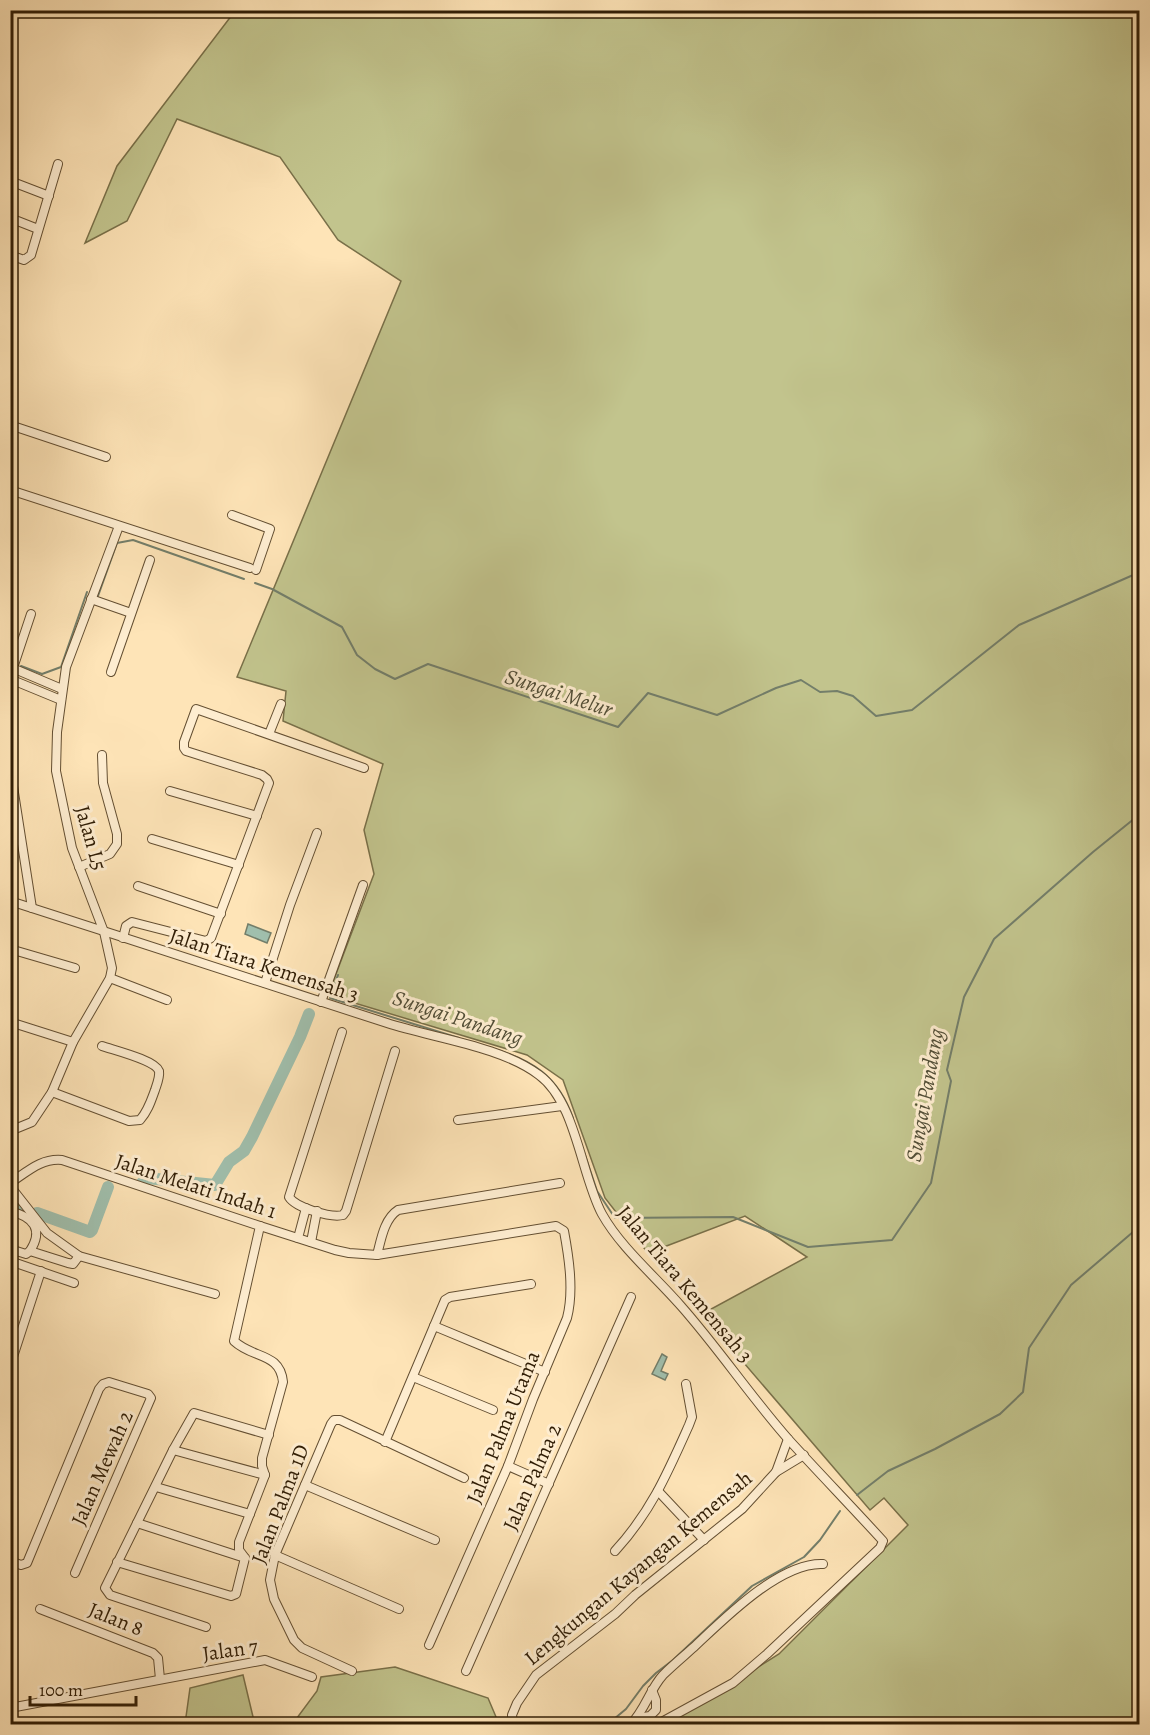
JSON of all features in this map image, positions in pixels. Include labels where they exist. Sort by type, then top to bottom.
[{"type":"street","points":[[10,255],[24,260],[31,255],[58,164]]},
{"type":"street","points":[[10,181],[49,196]]},
{"type":"street","points":[[10,218],[38,229]]},
{"type":"street","points":[[10,425],[106,457]]},
{"type":"street","points":[[10,490],[253,569],[270,529],[232,515]]},
{"type":"street","name":"Jalan L5","points":[[110,978],[112,968],[104,932],[68,832],[56,771],[57,732],[66,667],[119,526]]},
{"type":"street","points":[[111,672],[150,560]]},
{"type":"street","points":[[91,599],[131,613]]},
{"type":"street","points":[[31,614],[12,667],[62,689]]},
{"type":"street","points":[[10,679],[61,700]]},
{"type":"street","points":[[269,734],[281,704]]},
{"type":"street","points":[[123,938],[126,926],[132,922],[206,941],[211,938],[269,783],[265,777],[192,753],[184,747],[196,709],[364,768]]},
{"type":"street","points":[[79,867],[110,854],[117,844],[117,834],[103,783],[102,755]]},
{"type":"street","points":[[10,767],[32,908]]},
{"type":"street","points":[[170,791],[257,816]]},
{"type":"street","points":[[265,983],[290,905],[317,833]]},
{"type":"street","points":[[152,839],[239,865]]},
{"type":"street","points":[[321,1002],[363,885]]},
{"type":"street","points":[[138,886],[220,914]]},
{"type":"street","name":"Jalan Tiara Kemensah 3","points":[[10,901],[403,1028],[508,1058],[542,1076],[562,1106],[577,1143],[592,1192],[606,1221],[682,1307],[788,1438],[883,1541],[880,1548],[733,1683],[658,1725]]},
{"type":"street","points":[[10,949],[75,968]]},
{"type":"street","points":[[10,1131],[32,1122],[52,1092],[73,1042],[110,978],[167,1000]]},
{"type":"street","points":[[10,1023],[73,1042]]},
{"type":"street","points":[[342,1032],[289,1197],[293,1202],[306,1208],[340,1216],[348,1208],[394,1051]]},
{"type":"street","points":[[52,1092],[129,1121],[140,1120],[146,1113],[158,1082],[160,1073],[158,1068],[102,1046]]},
{"type":"street","points":[[458,1120],[562,1106]]},
{"type":"street","name":"Jalan Melati Indah 1","points":[[10,1185],[43,1161],[62,1160],[260,1227],[348,1253],[376,1255],[548,1227]]},
{"type":"street","points":[[376,1255],[387,1224],[398,1210],[560,1183]]},
{"type":"street","points":[[10,1185],[46,1233],[79,1256],[215,1294]]},
{"type":"street","points":[[298,1238],[306,1208]]},
{"type":"street","points":[[10,1211],[24,1215],[36,1228],[36,1241],[30,1251],[26,1254],[10,1249]]},
{"type":"street","points":[[311,1242],[317,1211]]},
{"type":"street","name":"Jalan Palma Utama","points":[[429,1645],[508,1466],[567,1318],[570,1306],[564,1231],[556,1226],[548,1227]]},
{"type":"street","points":[[117,1562],[231,1596],[236,1594],[244,1558],[239,1542],[266,1475],[262,1466],[262,1458],[283,1382],[282,1371],[274,1360],[243,1350],[234,1341],[260,1227]]},
{"type":"street","points":[[30,1251],[73,1264],[79,1256]]},
{"type":"street","points":[[10,1261],[74,1283]]},
{"type":"street","points":[[10,1366],[41,1271]]},
{"type":"street","points":[[464,1478],[385,1442],[445,1300],[450,1297],[531,1284]]},
{"type":"street","name":"Jalan Palma 2","points":[[466,1671],[631,1298]]},
{"type":"street","points":[[434,1326],[545,1371]]},
{"type":"street","points":[[413,1377],[493,1410]]},
{"type":"street","name":"Jalan Mewah 2","points":[[10,1561],[27,1563],[99,1389],[103,1384],[109,1382],[148,1394],[151,1398],[75,1573]]},
{"type":"street","points":[[615,1551],[640,1522],[658,1491],[692,1417],[686,1384]]},
{"type":"street","points":[[206,1627],[110,1595],[105,1587],[191,1416],[197,1412],[269,1435]]},
{"type":"street","name":"Jalan Palma 1D","points":[[352,1671],[302,1648],[294,1640],[274,1599],[270,1580],[275,1555],[334,1420],[340,1420],[385,1442]]},
{"type":"street","name":"Lengkungan Kayangan Kemensah","points":[[776,1472],[788,1438]]},
{"type":"street","points":[[173,1450],[266,1475]]},
{"type":"street","name":"Lengkungan Kayangan Kemensah","points":[[513,1725],[512,1715],[517,1703],[536,1675],[615,1614],[635,1595],[742,1509],[776,1472],[804,1455]]},
{"type":"street","points":[[508,1466],[549,1484]]},
{"type":"street","points":[[305,1485],[435,1540]]},
{"type":"street","points":[[156,1486],[250,1514]]},
{"type":"street","points":[[658,1491],[704,1540]]},
{"type":"street","points":[[137,1523],[244,1558]]},
{"type":"street","points":[[275,1555],[399,1609]]},
{"type":"street","points":[[631,1725],[663,1675],[754,1594],[804,1566],[823,1564]]},
{"type":"street","name":"Jalan 8","points":[[40,1609],[153,1653],[158,1658],[160,1679]]},
{"type":"street","name":"Jalan 7","points":[[10,1708],[265,1660],[312,1677]]},
{"type":"street","points":[[637,1718],[650,1716],[656,1710],[656,1700],[652,1690]]},
{"type":"green space","points":[[235,11],[1139,11],[1139,1724],[666,1724],[779,1654],[908,1525],[884,1498],[870,1510],[702,1314],[807,1257],[745,1216],[648,1253],[605,1198],[563,1080],[527,1055],[328,995],[374,874],[364,830],[383,764],[283,721],[286,691],[237,677],[401,281],[338,240],[280,157],[177,119],[127,221],[85,243],[117,166]]},
{"type":"green space","points":[[395,1667],[488,1698],[499,1724],[185,1724],[190,1688],[243,1675],[254,1721],[294,1722],[317,1691],[321,1677]]},
{"type":"shaded area","points":[[248,924],[271,933],[267,943],[245,934]]},
{"type":"shaded area","points":[[662,1354],[667,1357],[661,1371],[668,1374],[665,1380],[652,1374]]},
{"type":"waterway","name":"Sungai Melur","points":[[98,596],[117,543],[133,540],[244,579]]},
{"type":"waterway","name":"Sungai Melur","points":[[255,583],[272,589],[342,627],[357,655],[375,669],[395,679],[428,664],[618,727],[648,693],[717,715],[776,688],[801,680],[820,692],[837,691],[853,696],[876,716],[912,710],[1019,625],[1140,572]]},
{"type":"waterway","name":"Sungai Melur","points":[[21,666],[42,674],[61,667],[87,592]]},
{"type":"waterway","name":"Sungai Pandang","points":[[584,1152],[597,1191],[615,1218],[733,1217],[808,1247],[892,1240],[931,1183],[951,1081],[947,1070],[964,997],[994,939],[1140,814]]},
{"type":"waterway","name":"Sungai Pandang","points":[[338,975],[330,998],[459,1038]]},
{"type":"waterway","name":"Sungai Pandang","points":[[141,1184],[147,1178],[215,1185],[229,1162],[244,1151],[252,1137],[309,1014]]},
{"type":"waterway","name":"Sungai Pandang","points":[[491,1048],[519,1058],[542,1072],[560,1091],[573,1118]]},
{"type":"waterway","name":"Sungai Pandang","points":[[37,1213],[90,1232],[108,1187]]},
{"type":"waterway","name":"Sungai Pandang","points":[[10,1207],[21,1209]]},
{"type":"waterway","points":[[857,1495],[888,1471],[1000,1414],[1023,1392],[1029,1348],[1071,1285],[1140,1226]]},
{"type":"waterway","points":[[608,1724],[626,1709],[656,1673],[752,1586],[804,1557],[820,1540],[840,1511]]}]
